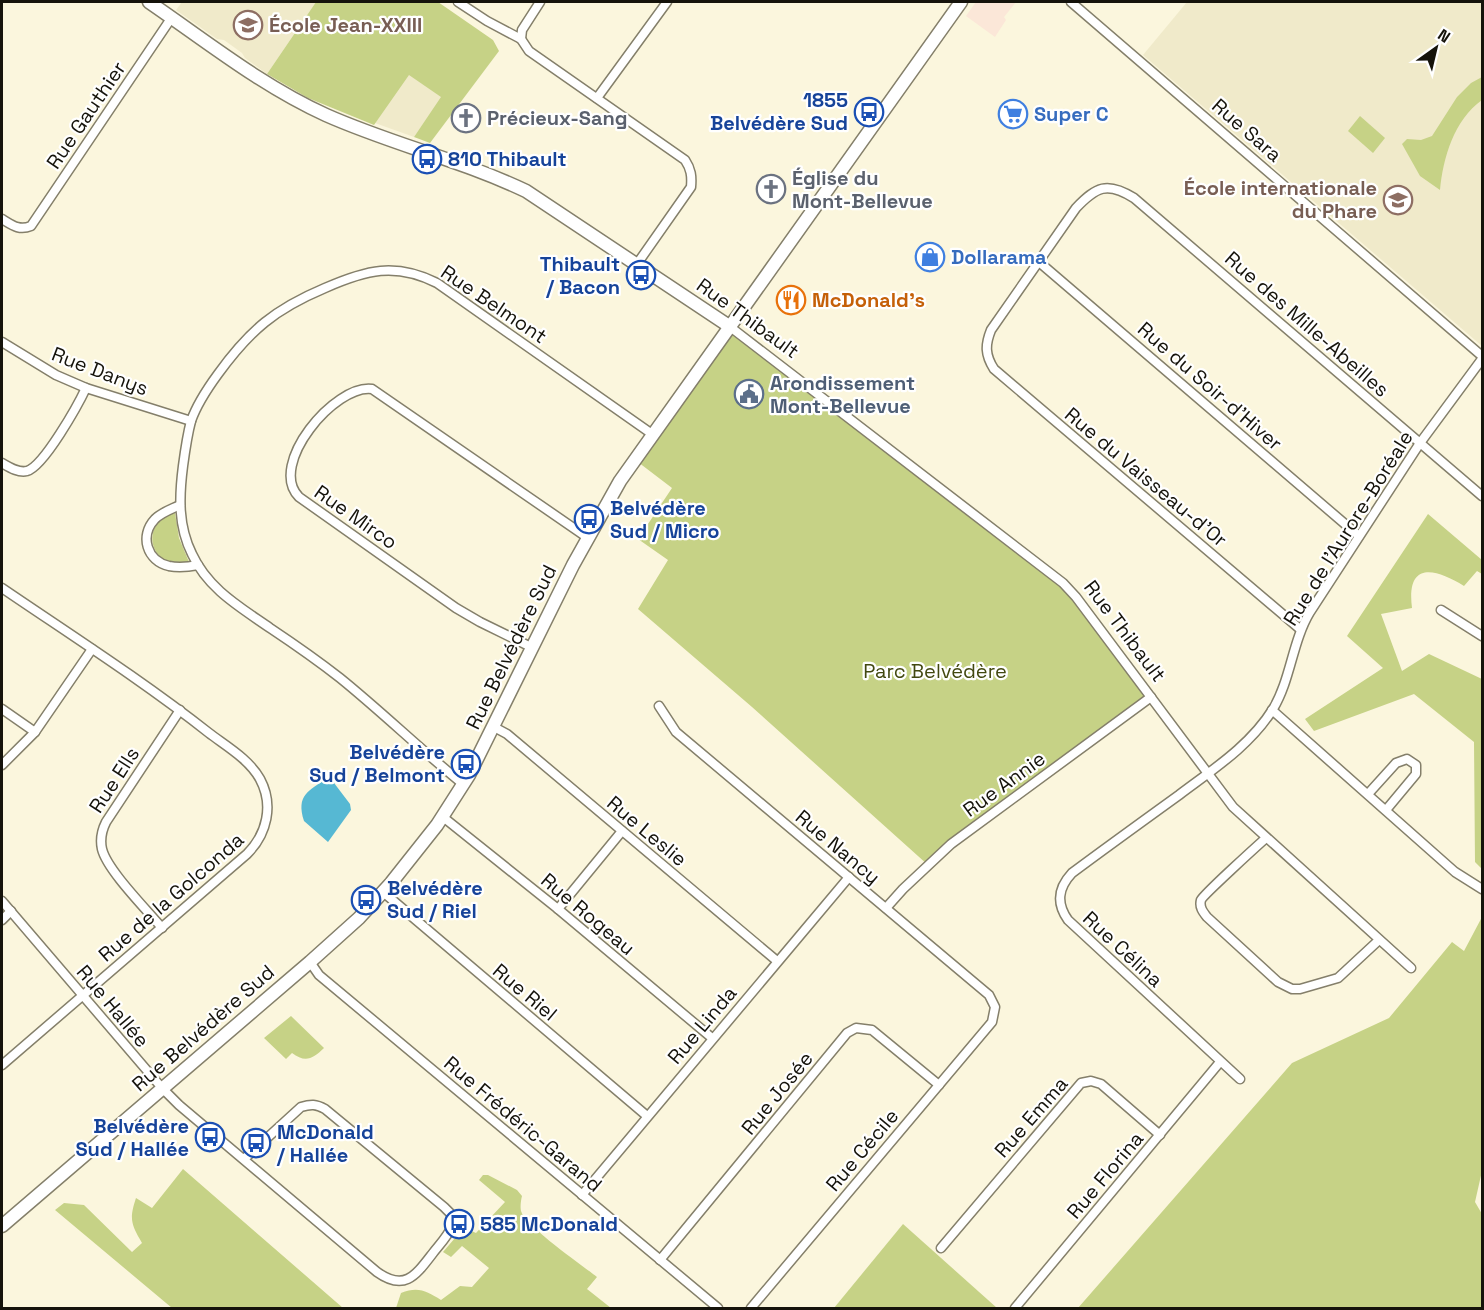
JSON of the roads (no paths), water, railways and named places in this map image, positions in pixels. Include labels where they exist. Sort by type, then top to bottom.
[{"type":"street","name":"Rue Thibault","points":[[149,2],[264,81],[307,106],[352,126],[505,181],[539,199],[729,326],[1063,584],[1076,597],[1233,807],[1411,968]]},
{"type":"street","points":[[458,2],[521,39],[530,51],[685,160],[690,168],[691,187],[637,264]]},
{"type":"street","points":[[521,39],[522,30],[540,2]]},
{"type":"street","points":[[597,98],[667,2]]},
{"type":"street","name":"Rue Belvédère Sud","points":[[2,1226],[310,962],[383,892],[443,816],[494,727],[588,538],[620,481],[961,2]]},
{"type":"street","name":"Rue Sara","points":[[1071,2],[1482,358]]},
{"type":"street","name":"Rue Gauthier","points":[[2,219],[14,227],[31,226],[172,17]]},
{"type":"street","name":"Rue des Mille-Abeilles","points":[[1039,262],[1076,208],[1094,191],[1114,188],[1134,198],[1482,496]]},
{"type":"street","name":"Rue du Vaisseau-d'Or","points":[[1039,262],[996,322],[987,341],[987,354],[994,369],[1300,629]]},
{"type":"street","name":"Rue du Soir-d'Hiver","points":[[1039,262],[1359,536]]},
{"type":"street","name":"Rue Belmont","points":[[463,784],[333,672],[229,600],[209,581],[198,565],[184,532],[180,505],[181,483],[191,421],[204,394],[247,336],[287,306],[356,275],[392,270],[415,274],[437,283],[652,434]]},
{"type":"street","name":"Rue Danys","points":[[2,342],[56,375],[86,388],[191,421]]},
{"type":"street","name":"Rue de l'Aurore-Boréale","points":[[1208,773],[1251,737],[1272,710],[1286,681],[1300,629],[1420,443],[1482,358]]},
{"type":"street","points":[[2,463],[14,470],[25,472],[38,464],[63,428],[86,388]]},
{"type":"street","name":"Rue Mirco","points":[[533,648],[456,608],[299,497],[293,491],[290,482],[292,465],[301,443],[316,420],[337,402],[359,389],[372,388],[588,538]]},
{"type":"street","points":[[180,505],[155,520],[149,527],[146,536],[147,545],[156,561],[165,565],[183,568],[198,565]]},
{"type":"street","name":"Rue de la Golconda","points":[[2,588],[180,710],[248,763],[255,770],[266,795],[267,814],[263,832],[254,848],[2,1065]]},
{"type":"street","points":[[1441,610],[1482,636]]},
{"type":"street","points":[[2,765],[35,732],[92,649]]},
{"type":"street","name":"Rue Annie","points":[[886,908],[951,844],[1151,697]]},
{"type":"street","name":"Rue Nancy","points":[[659,706],[676,732],[989,995],[994,1003],[995,1011]]},
{"type":"street","points":[[2,709],[35,732]]},
{"type":"street","name":"Rue Ells","points":[[162,927],[109,864],[102,850],[102,834],[106,822],[180,710]]},
{"type":"street","points":[[1272,710],[1455,872],[1482,889]]},
{"type":"street","name":"Rue Leslie","points":[[494,727],[507,734],[777,961]]},
{"type":"street","points":[[1368,794],[1396,763],[1407,759],[1416,765],[1416,774],[1386,810]]},
{"type":"street","name":"Rue Célina","points":[[1208,773],[1072,873],[1065,881],[1059,898],[1063,913],[1068,920],[1239,1079]]},
{"type":"street","name":"Rue Rogeau","points":[[443,816],[712,1038]]},
{"type":"street","points":[[558,909],[622,831]]},
{"type":"street","points":[[1266,838],[1204,894],[1201,903],[1201,908],[1207,917],[1257,964],[1285,987],[1300,989],[1338,978],[1379,940]]},
{"type":"street","name":"Rue Linda","points":[[582,1195],[849,877]]},
{"type":"street","name":"Rue Riel","points":[[383,892],[647,1116]]},
{"type":"street","name":"Rue Hallée","points":[[2,900],[162,1088],[244,1159],[377,1272],[387,1279],[402,1281],[416,1275],[450,1231],[453,1221],[451,1214],[325,1109],[317,1105],[309,1104],[301,1107],[244,1159]]},
{"type":"street","points":[[2,920],[11,912]]},
{"type":"street","name":"Rue Frédéric-Garand","points":[[310,962],[320,975],[718,1308]]},
{"type":"street","name":"Rue Cécile","points":[[751,1308],[992,1022],[995,1011]]},
{"type":"street","name":"Rue Josée","points":[[660,1260],[847,1033],[856,1028],[872,1030],[939,1085]]},
{"type":"street","name":"Rue Florina","points":[[1015,1308],[1220,1062]]},
{"type":"street","name":"Rue Emma","points":[[941,1248],[1081,1083],[1091,1081],[1101,1084],[1160,1135]]},
{"type":"water","points":[[328,778],[350,804],[351,810],[328,842],[304,821],[302,805],[303,799],[310,790]]},
{"type":"place","name":"École Jean-XXIII","points":[[248,25]]},
{"type":"place","name":"1855 Belvédère Sud","points":[[869,112]]},
{"type":"place","name":"Super C","points":[[1013,114]]},
{"type":"place","name":"Précieux-Sang","points":[[466,118]]},
{"type":"place","name":"810 Thibault","points":[[427,159]]},
{"type":"place","name":"Église du Mont-Bellevue","points":[[771,189]]},
{"type":"place","name":"École internationale du Phare","points":[[1398,200]]},
{"type":"place","name":"Dollarama","points":[[930,257]]},
{"type":"place","name":"Thibault / Bacon","points":[[641,275]]},
{"type":"place","name":"McDonald's","points":[[791,300]]},
{"type":"place","name":"Arondissement Mont-Bellevue","points":[[749,394]]},
{"type":"place","name":"Belvédère Sud / Micro","points":[[589,519]]},
{"type":"place","name":"Belvédère Sud / Belmont","points":[[466,764]]},
{"type":"place","name":"Belvédère Sud / Riel","points":[[366,900]]},
{"type":"place","name":"Belvédère Sud / Hallée","points":[[210,1137]]},
{"type":"place","name":"McDonald / Hallée","points":[[256,1143]]},
{"type":"place","name":"585 McDonald","points":[[459,1224]]},
{"type":"park label","name":"Parc Belvédère","points":[[935,671]]}]
